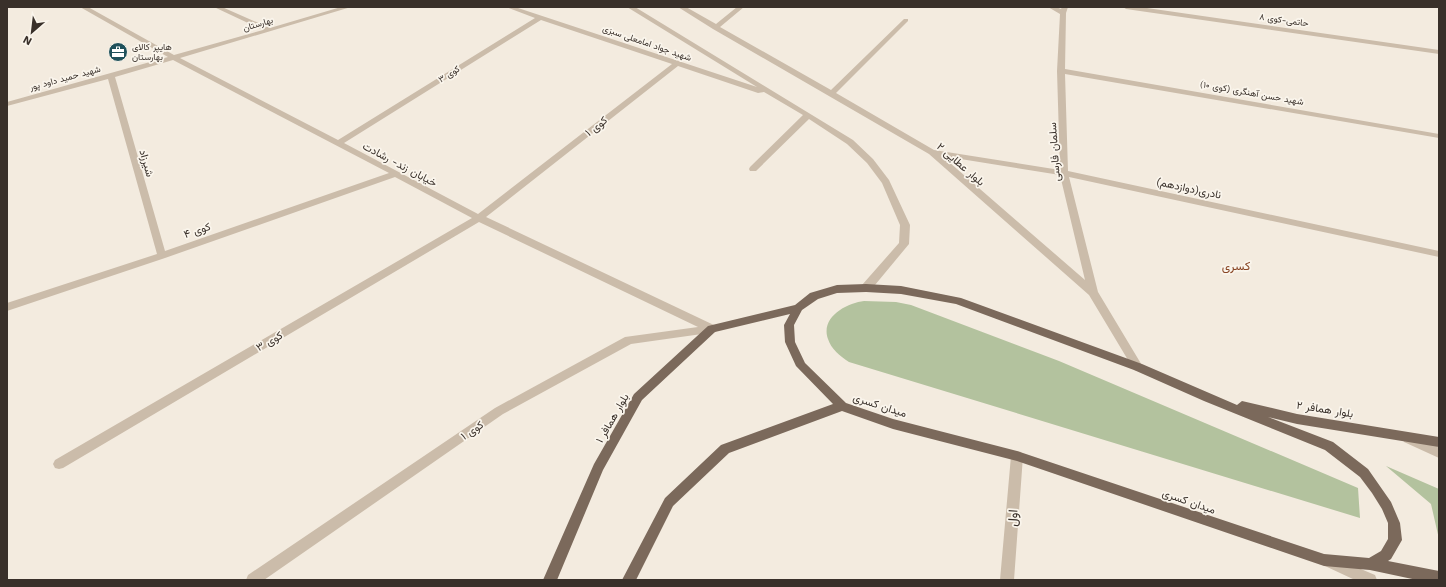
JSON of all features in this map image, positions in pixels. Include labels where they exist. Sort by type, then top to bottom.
[{"type":"main road","name":"میدان کسری","points":[[866,288],[901,290],[957,301],[1138,367],[1208,398],[1329,446],[1364,473],[1387,506],[1394,523],[1395,540],[1386,555],[1370,564],[1324,560],[1017,456],[893,424],[842,406],[801,366],[790,342],[789,325],[798,308],[814,296],[837,289],[866,288]]},
{"type":"main road","name":"بلوار همافر ۱","points":[[550,580],[598,468],[638,397],[712,329],[798,308]]},
{"type":"main road","name":"بلوار همافر ۲","points":[[1208,398],[1297,419],[1439,442]]},
{"type":"main road","points":[[629,580],[669,502],[725,449],[842,406]]},
{"type":"main road","points":[[1370,564],[1439,578]]},
{"type":"street","name":"خیابان زند- رشادت","points":[[84,7],[174,58],[479,218],[712,329]]},
{"type":"street","points":[[217,7],[270,30]]},
{"type":"street","name":"بهارستان","points":[[174,58],[348,7]]},
{"type":"street","name":"شهید جواد امامعلی سبزی","points":[[509,7],[778,97]]},
{"type":"street","points":[[630,7],[808,115],[850,142],[870,161],[886,182],[905,225],[904,244],[866,288]]},
{"type":"street","name":"بلوار عطایی ۲","points":[[681,7],[932,152],[1093,292],[1138,367]]},
{"type":"street","points":[[715,28],[741,7]]},
{"type":"street","points":[[1051,7],[1064,10]]},
{"type":"street","name":"حاتمی-کوی ۸","points":[[1126,7],[1439,52]]},
{"type":"street","name":"سلمان فارسی","points":[[1064,10],[1061,71],[1064,173],[1093,292]]},
{"type":"street","name":"کوی ۳","points":[[338,143],[540,18]]},
{"type":"street","points":[[832,93],[906,20]]},
{"type":"street","name":"شهید حمید داود پور","points":[[7,104],[174,58]]},
{"type":"street","name":"کوی ۱","points":[[479,218],[676,64]]},
{"type":"street","name":"شهید حسن آهنگری (کوی ۱۰)","points":[[1061,71],[1439,136]]},
{"type":"street","name":"شیرزاد","points":[[111,76],[162,256]]},
{"type":"street","points":[[753,169],[808,115]]},
{"type":"street","name":"نادری(دوازدهم)","points":[[932,152],[1064,173],[1439,254]]},
{"type":"street","name":"کوی ۴","points":[[7,307],[162,256],[395,174]]},
{"type":"street","name":"کوی ۳","points":[[59,464],[479,218]]},
{"type":"street","name":"کوی ۱","points":[[253,580],[499,411],[629,340],[712,329]]},
{"type":"street","points":[[1407,438],[1439,454]]},
{"type":"street","name":"اول","points":[[1007,580],[1017,456]]},
{"type":"street","points":[[1324,560],[1370,580]]},
{"type":"green space","points":[[857,302],[896,302],[911,305],[1059,361],[1358,488],[1360,518],[849,362],[836,352],[829,343],[827,331],[828,324],[831,318],[843,308]]},
{"type":"green space","points":[[1386,466],[1439,489],[1439,539],[1431,504]]},
{"type":"place","name":"هایپر کالای بهارستان","points":[[118,52]]},
{"type":"district","name":"کسری","points":[[1236,266]]}]
